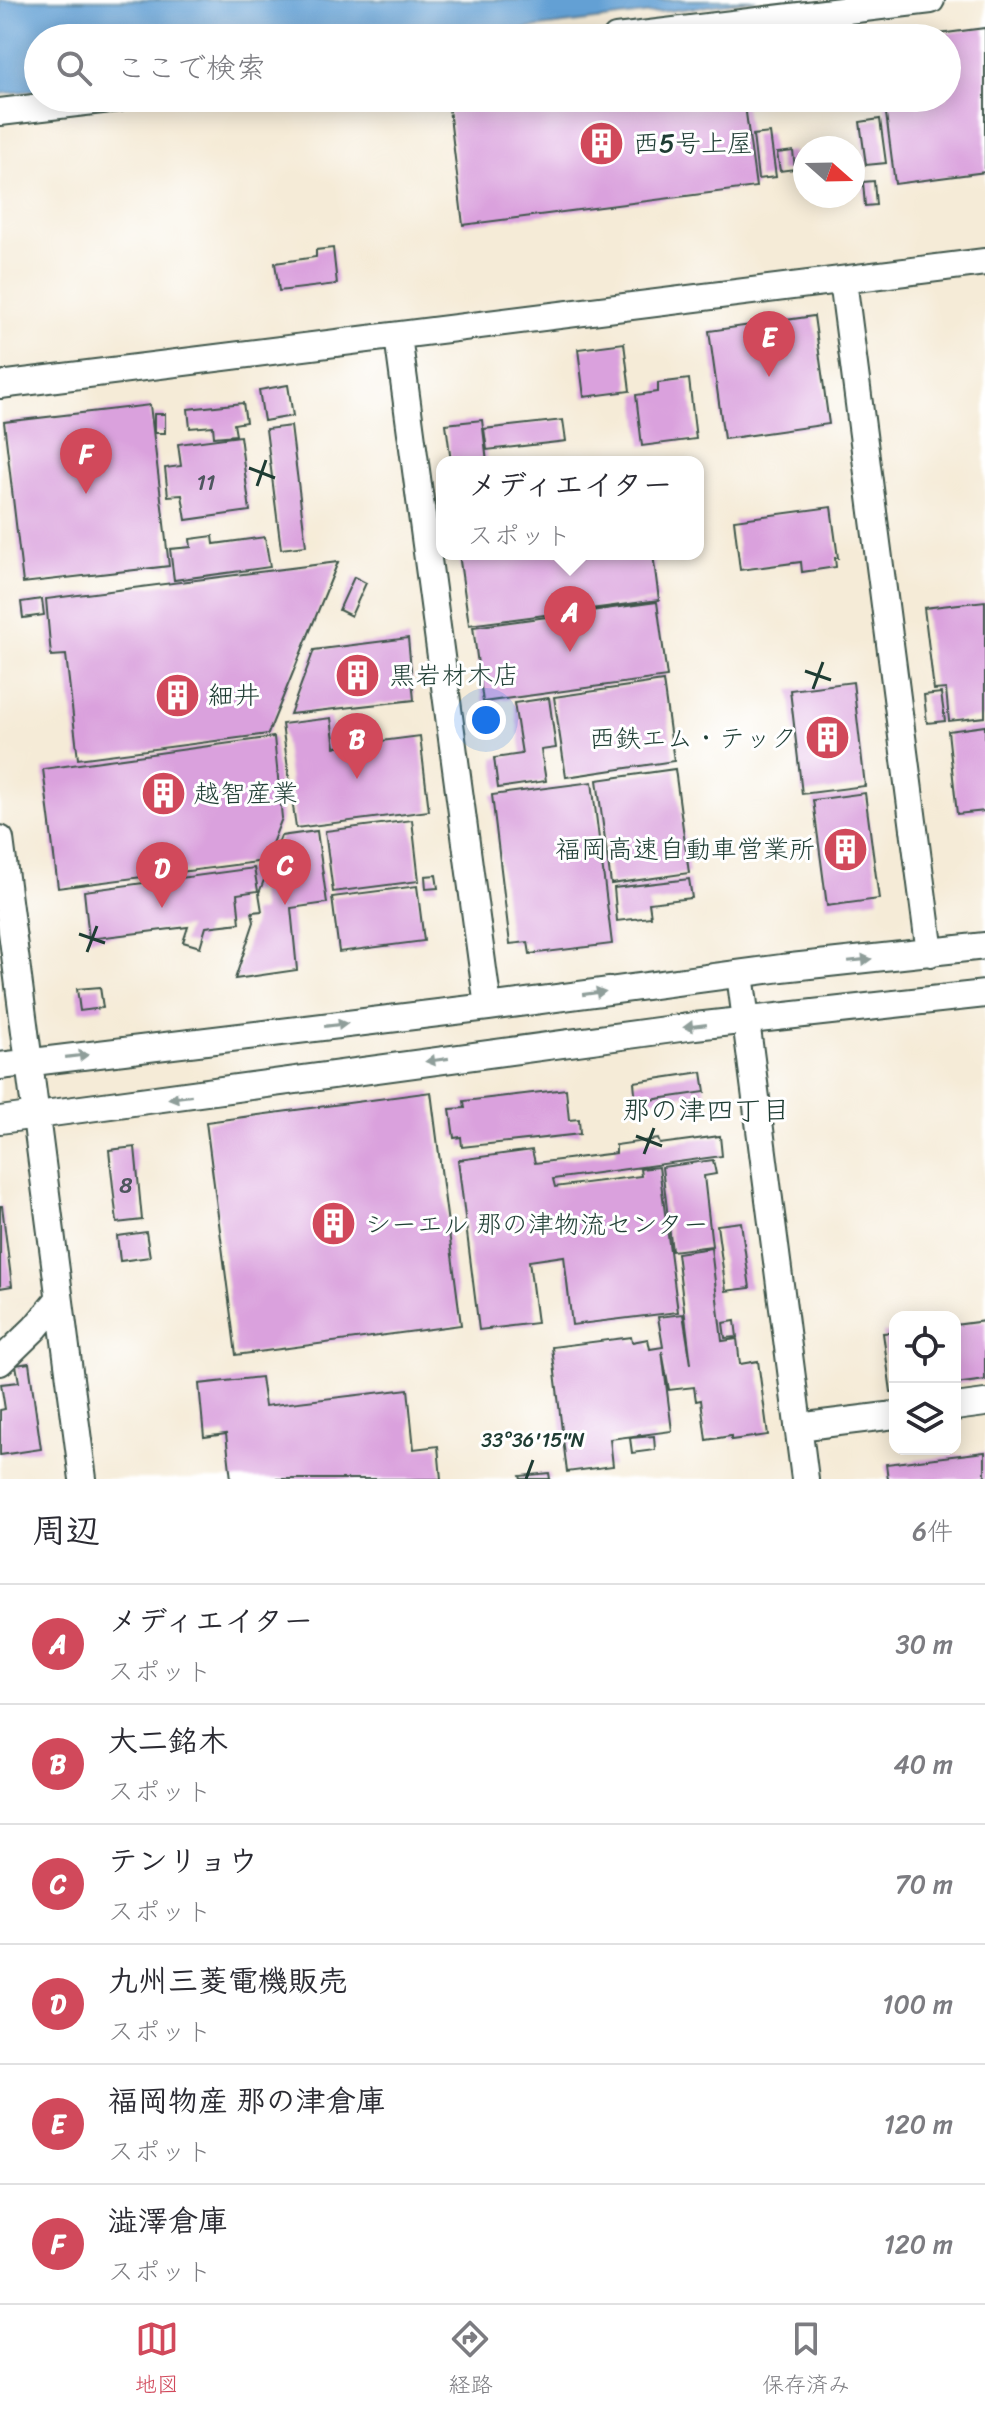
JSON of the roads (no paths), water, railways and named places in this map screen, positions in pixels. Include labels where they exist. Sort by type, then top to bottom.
[{"type":"street","points":[[732,24],[931,0]]},
{"type":"street","points":[[0,112],[24,109]]},
{"type":"street","points":[[0,385],[985,262]]},
{"type":"street","points":[[843,280],[930,953]]},
{"type":"street","points":[[398,336],[488,1007]]},
{"type":"street","points":[[1,852],[83,1479]]},
{"type":"street","points":[[0,1066],[985,946]]},
{"type":"street","points":[[740,974],[805,1479]]},
{"type":"street","points":[[0,1120],[489,1052],[985,994]]},
{"type":"street","points":[[0,1362],[59,1299]]},
{"type":"street","points":[[961,1406],[985,1403]]},
{"type":"street","points":[[798,1427],[889,1416]]},
{"type":"water","points":[[0,0],[756,0],[563,24],[24,24],[24,91],[0,94]]},
{"type":"place","name":"西5号上屋","points":[[602,143]]},
{"type":"place","name":"福岡物産 那の津倉庫","points":[[769,377]]},
{"type":"place","name":"澁澤倉庫","points":[[86,494]]},
{"type":"place","name":"メディエイター","points":[[570,652]]},
{"type":"place","name":"黒岩材木店","points":[[358,675]]},
{"type":"place","name":"細井","points":[[177,695]]},
{"type":"place","name":"西鉄エム・テック","points":[[828,738]]},
{"type":"place","name":"大二銘木","points":[[357,779]]},
{"type":"place","name":"越智産業","points":[[163,793]]},
{"type":"place","name":"福岡高速自動車営業所","points":[[846,849]]},
{"type":"place","name":"テンリョウ","points":[[285,905]]},
{"type":"place","name":"九州三菱電機販売","points":[[162,908]]},
{"type":"place","name":"シーエル 那の津物流センター","points":[[334,1224]]},
{"type":"district","name":"那の津四丁目","points":[[706,1110]]}]
